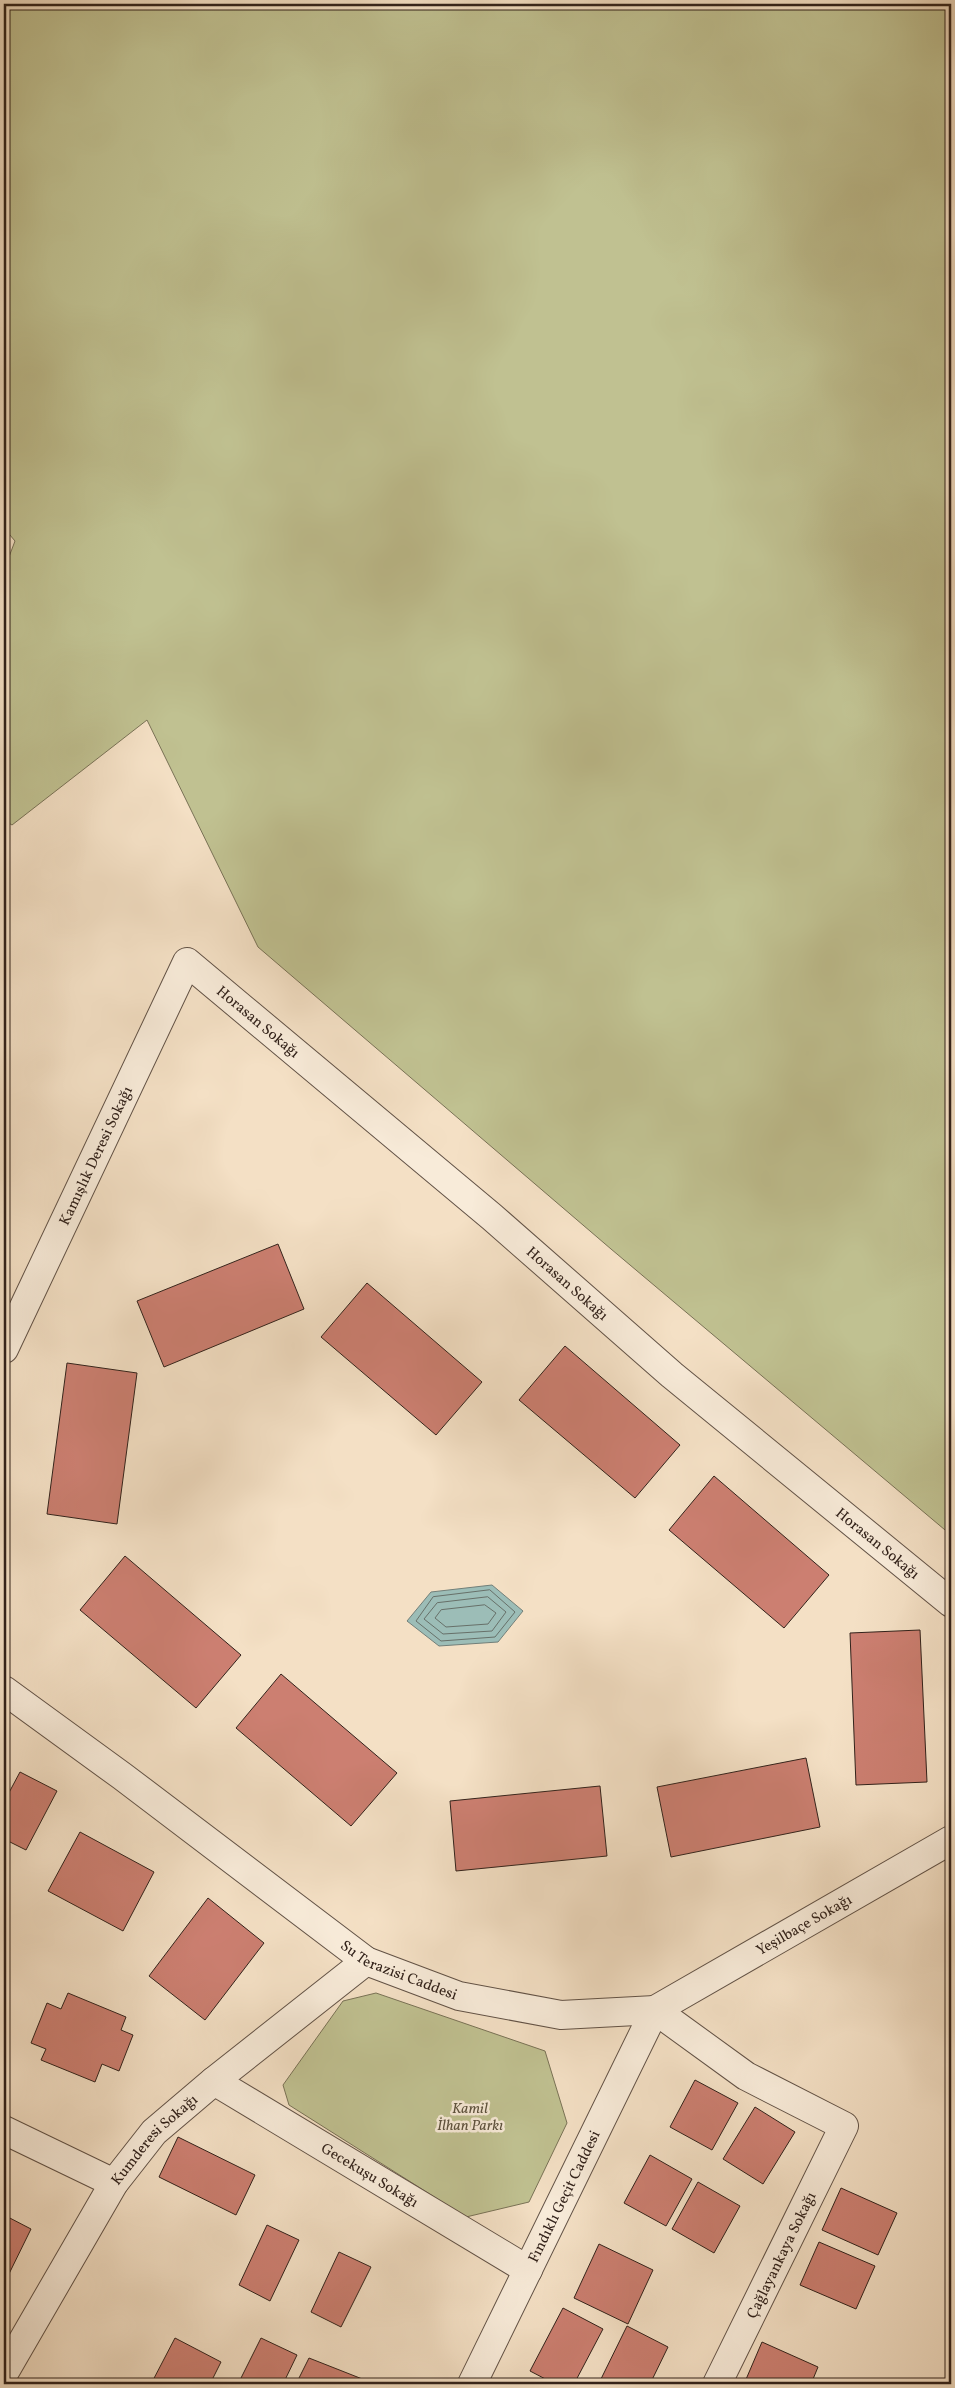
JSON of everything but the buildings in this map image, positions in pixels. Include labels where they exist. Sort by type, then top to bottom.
[{"type":"street","name":"Kamışlık Deresi Sokağı","points":[[4,1349],[187,962]]},
{"type":"street","name":"Horasan Sokağı","points":[[187,962],[492,1217],[672,1375],[951,1603]]},
{"type":"street","name":"Su Terazisi Caddesi","points":[[4,1690],[122,1776],[366,1961],[459,1996],[561,2015],[655,2010]]},
{"type":"street","name":"Yeşilbaçe Sokağı","points":[[655,2010],[951,1840]]},
{"type":"street","name":"Kumderesi Sokağı","points":[[7,2372],[114,2183],[154,2132],[214,2081],[366,1961]]},
{"type":"street","name":"Çağlayankaya Sokağı","points":[[655,2010],[746,2076],[844,2126],[717,2384]]},
{"type":"street","name":"Fındıklı Geçit Caddesi","points":[[472,2384],[655,2010]]},
{"type":"street","name":"Gecekuşu Sokağı","points":[[214,2081],[528,2270]]},
{"type":"street","points":[[4,2130],[114,2183]]},
{"type":"green space","points":[[4,4],[951,4],[951,1535],[611,1249],[258,947],[147,720],[12,825],[4,820],[4,570],[15,541],[4,528]]},
{"type":"green space","name":"Kamil İlhan Parkı","points":[[376,1993],[545,2051],[567,2123],[529,2202],[466,2217],[289,2105],[283,2085],[343,2001]]},
{"type":"water","points":[[492,1585],[523,1611],[498,1642],[439,1646],[407,1621],[431,1592]]}]
